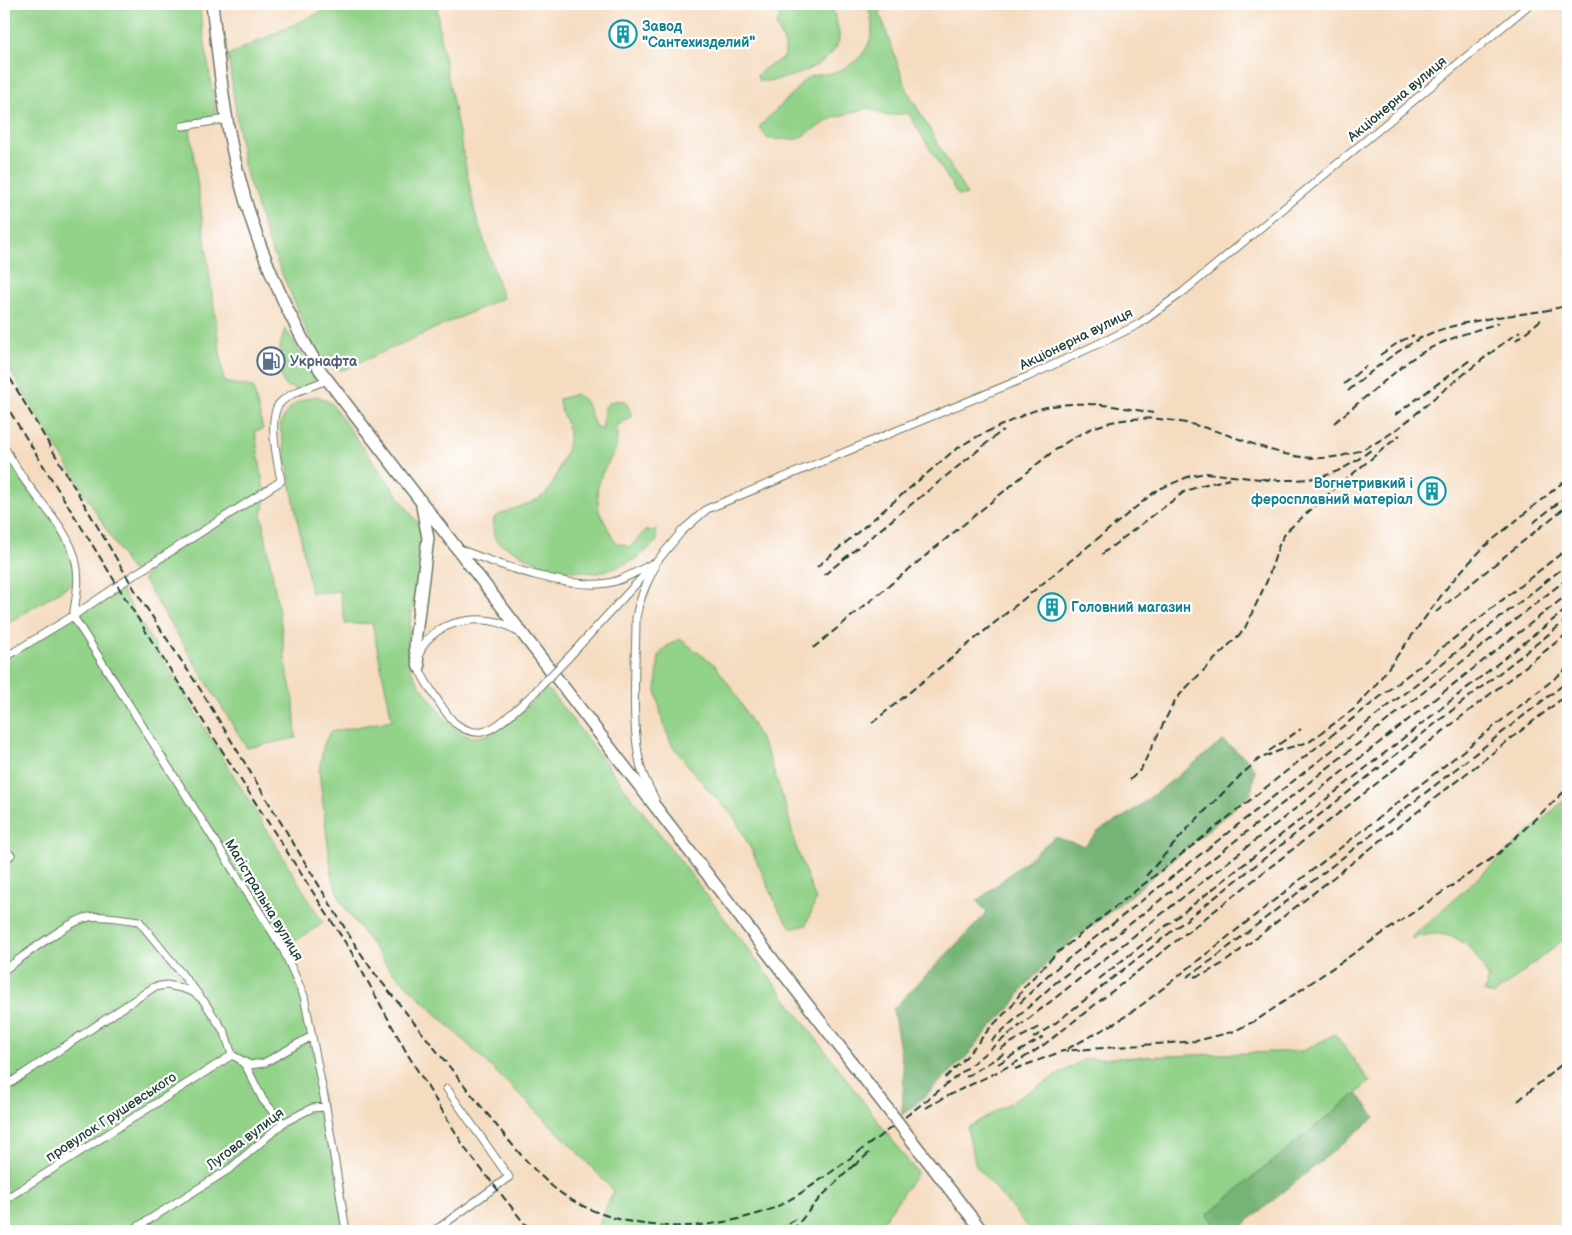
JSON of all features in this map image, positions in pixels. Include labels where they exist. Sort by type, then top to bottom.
[{"type":"main road","points":[[212,4],[227,119],[239,176],[264,251],[299,334],[327,380],[982,1231]]},
{"type":"main road","points":[[419,667],[415,648],[428,538],[421,502]]},
{"type":"street","name":"Акціонерна вулиця","points":[[419,667],[449,716],[456,724],[471,731],[483,731],[493,727],[531,696],[694,521],[707,510],[1027,377],[1138,324],[1183,292],[1530,4]]},
{"type":"street","points":[[183,126],[227,119]]},
{"type":"street","points":[[4,658],[73,616],[281,481],[274,422],[277,406],[295,393],[327,380]]},
{"type":"street","points":[[4,447],[25,481],[65,534],[71,546],[77,571],[73,616]]},
{"type":"street","points":[[458,548],[504,567],[581,583],[615,582],[658,560]]},
{"type":"street","points":[[658,560],[644,590],[638,611],[635,724],[638,754],[643,774],[667,821]]},
{"type":"street","name":"Магістральна вулиця","points":[[73,616],[282,949],[304,996],[326,1107],[346,1231]]},
{"type":"street","points":[[419,667],[420,654],[426,641],[434,633],[458,622],[482,619],[492,620],[511,627],[525,637]]},
{"type":"street","points":[[4,860],[11,855]]},
{"type":"street","points":[[4,970],[68,926],[88,918],[107,917],[139,920],[203,1000],[225,1032],[232,1055],[250,1065],[264,1063],[312,1036]]},
{"type":"street","points":[[4,1087],[154,987],[168,985],[181,988],[193,992],[203,1000]]},
{"type":"street","name":"провулок Грушевського","points":[[4,1200],[232,1055]]},
{"type":"street","points":[[241,1060],[263,1100],[283,1123]]},
{"type":"street","points":[[432,1231],[509,1177],[447,1089]]},
{"type":"street","name":"Лугова вулиця","points":[[131,1231],[231,1168],[283,1123],[312,1108],[326,1107]]},
{"type":"green space","points":[[4,4],[199,4],[216,116],[189,121],[224,382],[253,387],[263,429],[255,431],[264,491],[134,575],[4,360]]},
{"type":"green space","points":[[338,4],[437,4],[440,37],[475,213],[503,298],[343,370],[331,368],[314,347],[268,241],[243,163],[228,55]]},
{"type":"green space","points":[[773,4],[831,4],[839,38],[836,48],[818,64],[781,79],[759,81],[757,76],[760,73],[785,56],[785,45],[776,25],[780,17]]},
{"type":"green space","points":[[867,4],[880,4],[880,14],[907,90],[967,195],[958,195],[908,113],[886,116],[868,108],[833,118],[797,139],[768,139],[759,127],[807,78],[845,68],[862,55],[871,37],[872,27]]},
{"type":"green space","points":[[285,329],[315,375],[312,383],[296,389],[284,385],[280,370],[280,350]]},
{"type":"green space","points":[[576,394],[584,400],[596,428],[603,429],[603,415],[608,403],[626,401],[632,417],[618,425],[616,449],[602,473],[597,490],[599,511],[615,542],[630,547],[645,531],[656,530],[657,541],[638,558],[597,573],[550,569],[497,542],[493,530],[494,518],[531,503],[544,495],[551,487],[569,440],[569,431],[559,399]]},
{"type":"green space","points":[[318,396],[331,403],[417,522],[422,540],[422,556],[409,628],[408,646],[409,662],[417,681],[456,730],[470,736],[483,736],[496,731],[522,711],[545,689],[551,692],[917,1173],[876,1231],[595,1231],[614,1191],[563,1137],[388,967],[342,904],[332,877],[319,771],[324,744],[330,732],[392,720],[372,623],[345,624],[340,591],[311,593],[280,426],[289,409],[294,405],[304,399]]},
{"type":"green space","points":[[4,451],[68,539],[77,573],[73,583],[4,626]]},
{"type":"green space","points":[[266,496],[262,516],[281,624],[286,666],[294,703],[296,738],[247,748],[143,579],[151,566]]},
{"type":"green space","points":[[118,585],[323,923],[283,949],[304,996],[346,1231],[4,1231],[4,658]]},
{"type":"green space","points":[[680,639],[715,665],[733,690],[767,752],[786,807],[796,847],[816,900],[806,925],[792,929],[780,912],[734,817],[711,793],[673,747],[663,724],[656,690],[659,655],[667,646]]},
{"type":"green space","points":[[1223,741],[1246,758],[1255,770],[1251,794],[1126,899],[1057,953],[1025,986],[1012,1006],[990,1028],[966,1057],[902,1115],[904,1074],[893,1009],[987,913],[977,901],[1055,837],[1084,846],[1100,830],[1130,813]]},
{"type":"green space","points":[[1568,797],[1568,936],[1494,995],[1484,991],[1489,979],[1476,955],[1464,943],[1449,936],[1439,934],[1411,938]]},
{"type":"green space","points":[[1335,1034],[1370,1082],[1207,1215],[1220,1231],[1031,1231],[976,1166],[967,1128],[1085,1059],[1303,1051]]},
{"type":"green space","points":[[1357,1093],[1375,1117],[1243,1225],[1247,1231],[1220,1231],[1207,1215]]},
{"type":"railway","points":[[1348,391],[1397,352],[1429,334],[1468,322],[1568,305]]},
{"type":"railway","points":[[1516,340],[1542,319]]},
{"type":"railway","points":[[1334,423],[1421,353],[1453,338],[1499,323]]},
{"type":"railway","points":[[813,648],[1041,461],[1064,444],[1088,430],[1107,423],[1126,420],[1164,419],[1202,427],[1291,455],[1317,458],[1345,455],[1359,451],[1384,438],[1520,331]]},
{"type":"railway","points":[[1380,355],[1399,342],[1414,335]]},
{"type":"railway","points":[[1395,415],[1470,360]]},
{"type":"railway","points":[[1344,384],[1366,366]]},
{"type":"railway","points":[[4,368],[136,592],[200,689],[372,970],[506,1137],[543,1178],[577,1203],[603,1214],[631,1222],[660,1226],[690,1226],[719,1223],[747,1217],[774,1208],[813,1185],[920,1106],[1568,594]]},
{"type":"railway","points":[[4,402],[153,643],[352,953],[408,1055],[467,1151],[524,1223],[536,1231]]},
{"type":"railway","points":[[817,567],[951,453],[1020,416],[1046,407],[1065,404],[1103,405],[1153,413]]},
{"type":"railway","points":[[824,575],[1003,430]]},
{"type":"railway","points":[[1130,780],[1141,769],[1174,702],[1244,630],[1267,581],[1280,542],[1287,531],[1400,435]]},
{"type":"railway","points":[[1262,479],[1294,480],[1320,477],[1345,467],[1372,449]]},
{"type":"railway","points":[[872,723],[1157,490],[1190,476],[1206,473],[1268,480]]},
{"type":"railway","points":[[1146,876],[1189,827],[1259,759],[1309,742],[1354,709],[1375,686],[1449,585],[1465,567],[1485,546],[1568,478]]},
{"type":"railway","points":[[1102,554],[1184,492],[1202,485],[1230,479]]},
{"type":"railway","points":[[1533,523],[1568,495]]},
{"type":"railway","points":[[1436,612],[1568,505]]},
{"type":"railway","points":[[945,1078],[1012,1006],[1025,986],[1057,953],[1568,548]]},
{"type":"railway","points":[[1020,1003],[1049,974],[1568,564]]},
{"type":"railway","points":[[991,1041],[1054,984],[1568,578]]},
{"type":"railway","points":[[1099,979],[1568,608]]},
{"type":"railway","points":[[1033,1038],[1053,1025],[1568,619]]},
{"type":"railway","points":[[926,1108],[1031,1054],[1045,1044],[1568,633]]},
{"type":"railway","points":[[1067,1049],[1117,1022],[1143,1004],[1568,668]]},
{"type":"railway","points":[[1187,977],[1212,960],[1568,681]]},
{"type":"railway","points":[[1194,977],[1224,963],[1568,694]]},
{"type":"railway","points":[[1269,751],[1301,729]]},
{"type":"railway","points":[[1015,1069],[1063,1051],[1196,1041],[1232,1032],[1257,1020],[1498,854],[1568,788]]},
{"type":"railway","points":[[1000,1049],[1039,1027]]},
{"type":"railway","points":[[998,1064],[1043,1037]]},
{"type":"railway","points":[[966,1077],[1005,1053]]},
{"type":"railway","points":[[1518,1101],[1568,1059]]},
{"type":"railway","points":[[854,1166],[869,1153]]},
{"type":"railway","points":[[792,1231],[819,1199],[857,1162]]},
{"type":"railway","points":[[779,1231],[798,1217]]},
{"type":"place","name":"Завод \"Сантехизделий\"","points":[[623,34]]},
{"type":"place","name":"Укрнафта","points":[[271,361]]},
{"type":"place","name":"Вогнетривкий і феросплавний матеріал","points":[[1432,491]]},
{"type":"place","name":"Головний магазин","points":[[1052,607]]}]
